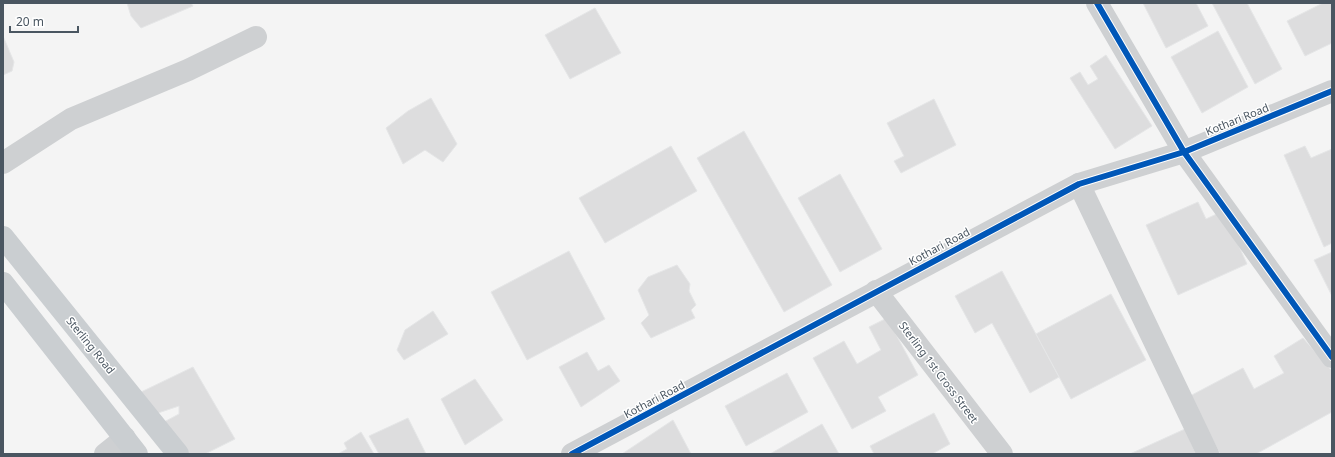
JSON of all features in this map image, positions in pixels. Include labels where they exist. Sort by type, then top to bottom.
[{"type":"main road","name":"Sterling Road","points":[[3,237],[178,454]]},
{"type":"main road","points":[[3,283],[131,446]]},
{"type":"street","points":[[1097,3],[1184,152],[1332,357]]},
{"type":"street","points":[[3,163],[71,120],[188,70],[256,37]]},
{"type":"street","name":"Kothari Road","points":[[572,454],[1079,184],[1184,152],[1332,91]]},
{"type":"street","points":[[1079,184],[1208,454]]},
{"type":"street","name":"Sterling 1st Cross Street","points":[[876,291],[1002,454]]},
{"type":"street","points":[[105,454],[131,446]]},
{"type":"building","points":[[127,3],[191,3],[193,6],[141,28],[131,16]]},
{"type":"building","points":[[1143,3],[1196,3],[1208,26],[1166,48]]},
{"type":"building","points":[[1212,3],[1247,3],[1282,69],[1255,84]]},
{"type":"building","points":[[1323,3],[1332,3],[1332,43],[1305,56],[1287,21]]},
{"type":"building","points":[[595,8],[621,53],[570,79],[545,35]]},
{"type":"building","points":[[1218,31],[1248,87],[1202,113],[1171,57]]},
{"type":"building","points":[[3,36],[14,62],[12,71],[3,75]]},
{"type":"building","points":[[1106,55],[1152,126],[1115,149],[1070,78],[1080,72],[1088,85],[1098,79],[1090,66]]},
{"type":"building","points":[[431,98],[457,144],[443,162],[425,150],[403,164],[386,128],[408,111]]},
{"type":"building","points":[[934,99],[956,145],[901,173],[894,161],[904,156],[887,123]]},
{"type":"building","points":[[744,131],[832,285],[784,312],[697,158]]},
{"type":"building","points":[[671,146],[697,191],[605,243],[579,198]]},
{"type":"building","points":[[1305,146],[1311,158],[1332,149],[1332,243],[1324,247],[1284,155]]},
{"type":"building","points":[[840,174],[882,249],[840,272],[798,198]]},
{"type":"building","points":[[1198,202],[1206,219],[1223,211],[1247,264],[1178,295],[1146,225]]},
{"type":"building","points":[[569,251],[605,319],[527,360],[491,292]]},
{"type":"building","points":[[1332,252],[1332,296],[1314,260]]},
{"type":"building","points":[[677,265],[690,284],[689,291],[696,305],[691,310],[695,318],[651,338],[641,323],[649,315],[638,290],[648,277]]},
{"type":"building","points":[[1002,271],[1059,377],[1030,393],[992,323],[975,333],[955,296]]},
{"type":"building","points":[[1111,294],[1146,360],[1071,399],[1036,334]]},
{"type":"building","points":[[433,311],[448,334],[404,360],[397,350],[405,330]]},
{"type":"building","points":[[887,318],[918,375],[878,397],[886,411],[852,429],[813,358],[844,341],[857,364],[881,350],[869,327]]},
{"type":"building","points":[[1303,338],[1332,371],[1332,412],[1256,454],[1220,454],[1190,396],[1243,368],[1254,389],[1284,373],[1274,356]]},
{"type":"building","points":[[587,352],[598,371],[609,365],[620,381],[581,407],[559,367]]},
{"type":"building","points":[[193,367],[235,439],[205,454],[183,454],[164,422],[179,414],[179,406],[152,415],[139,393]]},
{"type":"building","points":[[787,373],[808,412],[746,446],[725,406]]},
{"type":"building","points":[[475,379],[503,420],[465,445],[441,399]]},
{"type":"building","points":[[934,413],[950,444],[932,454],[874,454],[870,446]]},
{"type":"building","points":[[408,418],[426,454],[379,454],[369,436]]},
{"type":"building","points":[[673,420],[691,454],[622,454]]},
{"type":"building","points":[[822,424],[839,454],[770,454]]},
{"type":"building","points":[[1185,429],[1196,454],[1130,454]]},
{"type":"building","points":[[361,432],[374,454],[338,454],[347,449],[344,443]]},
{"type":"cycle path","points":[[1097,3],[1184,152],[1332,357]]},
{"type":"cycle path","points":[[572,454],[1079,184],[1184,152],[1332,91]]}]
